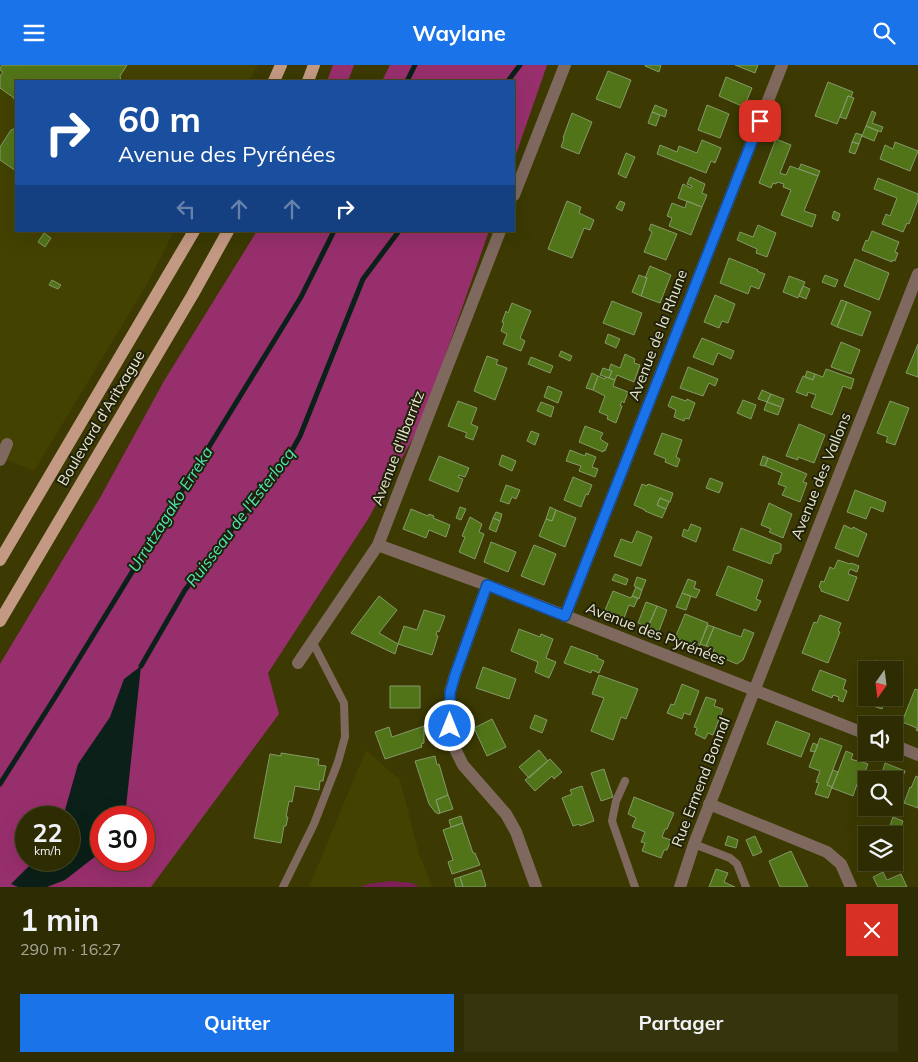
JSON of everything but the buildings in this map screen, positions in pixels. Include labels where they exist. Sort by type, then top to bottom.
[{"type":"main road","points":[[274,80],[281,65]]},
{"type":"main road","points":[[308,80],[314,65]]},
{"type":"main road","name":"Boulevard d'Aritxague","points":[[0,560],[193,232]]},
{"type":"main road","name":"Boulevard d'Aritxague","points":[[0,621],[227,232]]},
{"type":"street","points":[[515,192],[565,65]]},
{"type":"street","name":"Avenue de la Rhune","points":[[565,616],[782,65]]},
{"type":"street","name":"Avenue d'Ilbarritz","points":[[298,663],[378,545],[500,232]]},
{"type":"street","name":"Avenue des Vallons","points":[[754,690],[918,274]]},
{"type":"street","points":[[0,460],[7,444]]},
{"type":"street","name":"Avenue des Pyrénées","points":[[378,545],[487,585],[858,731]]},
{"type":"street","points":[[487,585],[450,693],[450,726],[454,747],[463,765],[506,814],[516,832],[536,887]]},
{"type":"street","name":"Rue Ermend Bonnal","points":[[680,887],[709,804],[754,690]]},
{"type":"street","points":[[903,749],[918,755]]},
{"type":"street","points":[[709,804],[827,852],[841,864],[851,887]]},
{"type":"lane","points":[[283,887],[314,824],[338,762],[345,737],[344,703],[313,643]]},
{"type":"lane","points":[[625,781],[616,801],[612,821],[635,887]]},
{"type":"lane","points":[[694,844],[730,858],[737,864],[746,887]]},
{"type":"shaded area","points":[[0,65],[258,65],[250,80],[15,80],[15,232],[173,232],[147,284],[34,471],[0,457]]},
{"type":"shaded area","points":[[333,65],[354,65],[348,80],[327,80]]},
{"type":"shaded area","points":[[390,65],[547,65],[515,157],[515,80],[382,80]]},
{"type":"shaded area","points":[[256,232],[489,232],[422,422],[368,519],[268,673],[279,714],[151,887],[0,887],[0,664],[101,496],[164,381]]},
{"type":"shaded area","points":[[141,666],[126,806],[90,806],[90,861],[80,868],[80,806],[66,806],[78,764],[110,717],[124,679]]},
{"type":"shaded area","points":[[366,750],[400,780],[419,854],[432,887],[309,887]]},
{"type":"shaded area","points":[[24,871],[77,871],[65,880],[47,887],[18,887],[11,884]]},
{"type":"shaded area","points":[[390,881],[412,883],[419,887],[360,887],[369,884]]},
{"type":"waterway","name":"Urrutzagako Erreka","points":[[408,80],[415,65]]},
{"type":"waterway","name":"Ruisseau de l'Esterlocq","points":[[509,80],[520,65]]},
{"type":"waterway","name":"Urrutzagako Erreka","points":[[0,784],[301,297],[334,232]]},
{"type":"waterway","name":"Ruisseau de l'Esterlocq","points":[[141,666],[185,590],[290,454],[300,436],[363,279],[398,232]]},
{"type":"route","points":[[450,726],[450,693],[487,585],[565,616],[760,121]]}]
